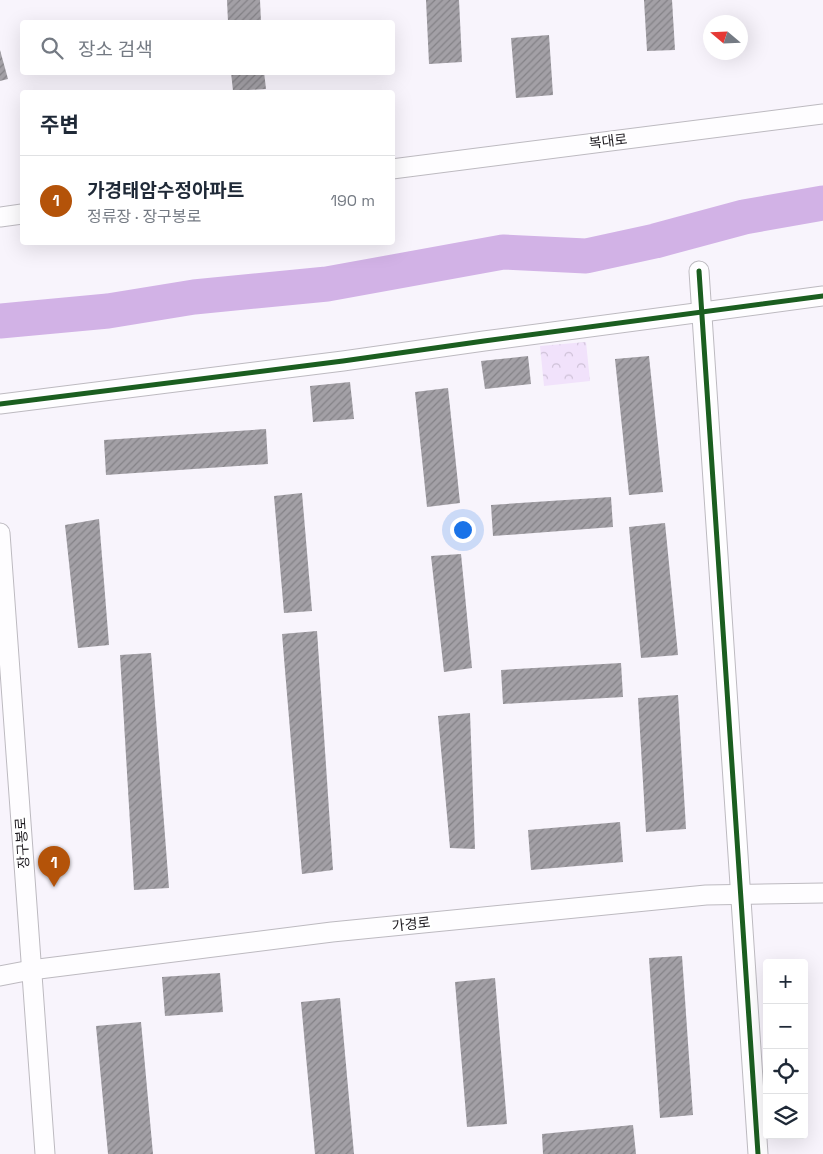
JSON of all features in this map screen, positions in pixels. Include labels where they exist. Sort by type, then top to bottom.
[{"type":"street","name":"복대로","points":[[395,168],[823,114]]},
{"type":"street","points":[[0,217],[20,214]]},
{"type":"street","points":[[699,271],[758,1154]]},
{"type":"street","points":[[0,404],[343,361],[823,296]]},
{"type":"street","name":"장구봉로","points":[[0,533],[45,1154]]},
{"type":"street","name":"가경로","points":[[0,976],[31,970],[332,932],[706,895],[823,893]]},
{"type":"green space","points":[[586,342],[590,381],[544,386],[540,346]]},
{"type":"building","points":[[227,0],[260,0],[261,20],[228,20]]},
{"type":"building","points":[[426,0],[459,0],[462,62],[429,64]]},
{"type":"building","points":[[644,0],[672,0],[675,50],[647,51]]},
{"type":"building","points":[[549,35],[553,95],[516,98],[511,38]]},
{"type":"building","points":[[0,50],[8,79],[0,81]]},
{"type":"building","points":[[231,75],[264,75],[266,89],[233,90]]},
{"type":"building","points":[[528,356],[531,384],[485,389],[481,361]]},
{"type":"building","points":[[649,356],[663,492],[629,495],[615,359]]},
{"type":"building","points":[[350,382],[354,419],[313,422],[310,386]]},
{"type":"building","points":[[448,388],[460,503],[427,507],[415,392]]},
{"type":"building","points":[[266,429],[268,464],[106,475],[104,440]]},
{"type":"building","points":[[302,493],[312,611],[284,613],[274,496]]},
{"type":"building","points":[[611,497],[613,527],[493,536],[491,505]]},
{"type":"building","points":[[99,519],[109,645],[78,648],[65,525]]},
{"type":"building","points":[[665,523],[678,655],[641,658],[629,527]]},
{"type":"building","points":[[461,554],[472,668],[444,672],[431,556]]},
{"type":"building","points":[[317,631],[333,870],[302,874],[282,634]]},
{"type":"building","points":[[151,653],[169,888],[134,890],[120,655]]},
{"type":"building","points":[[621,663],[623,697],[503,704],[501,670]]},
{"type":"building","points":[[678,695],[686,829],[646,832],[638,698]]},
{"type":"building","points":[[470,713],[475,849],[450,848],[438,716]]},
{"type":"building","points":[[620,822],[623,862],[531,870],[528,830]]},
{"type":"building","points":[[682,956],[693,1115],[660,1118],[649,958]]},
{"type":"building","points":[[220,973],[223,1012],[165,1016],[162,977]]},
{"type":"building","points":[[495,978],[507,1124],[467,1127],[455,982]]},
{"type":"building","points":[[340,998],[354,1154],[315,1154],[301,1002]]},
{"type":"building","points":[[141,1022],[153,1154],[108,1154],[96,1026]]},
{"type":"building","points":[[633,1125],[636,1154],[543,1154],[542,1134]]},
{"type":"waterway","points":[[0,321],[108,311],[194,297],[327,284],[503,252],[586,256],[655,241],[744,217],[823,203]]},
{"type":"cycle path","points":[[699,271],[758,1154]]},
{"type":"cycle path","points":[[0,404],[343,361],[823,296]]},
{"type":"place","name":"가경태암수정아파트","points":[[54,887]]}]
